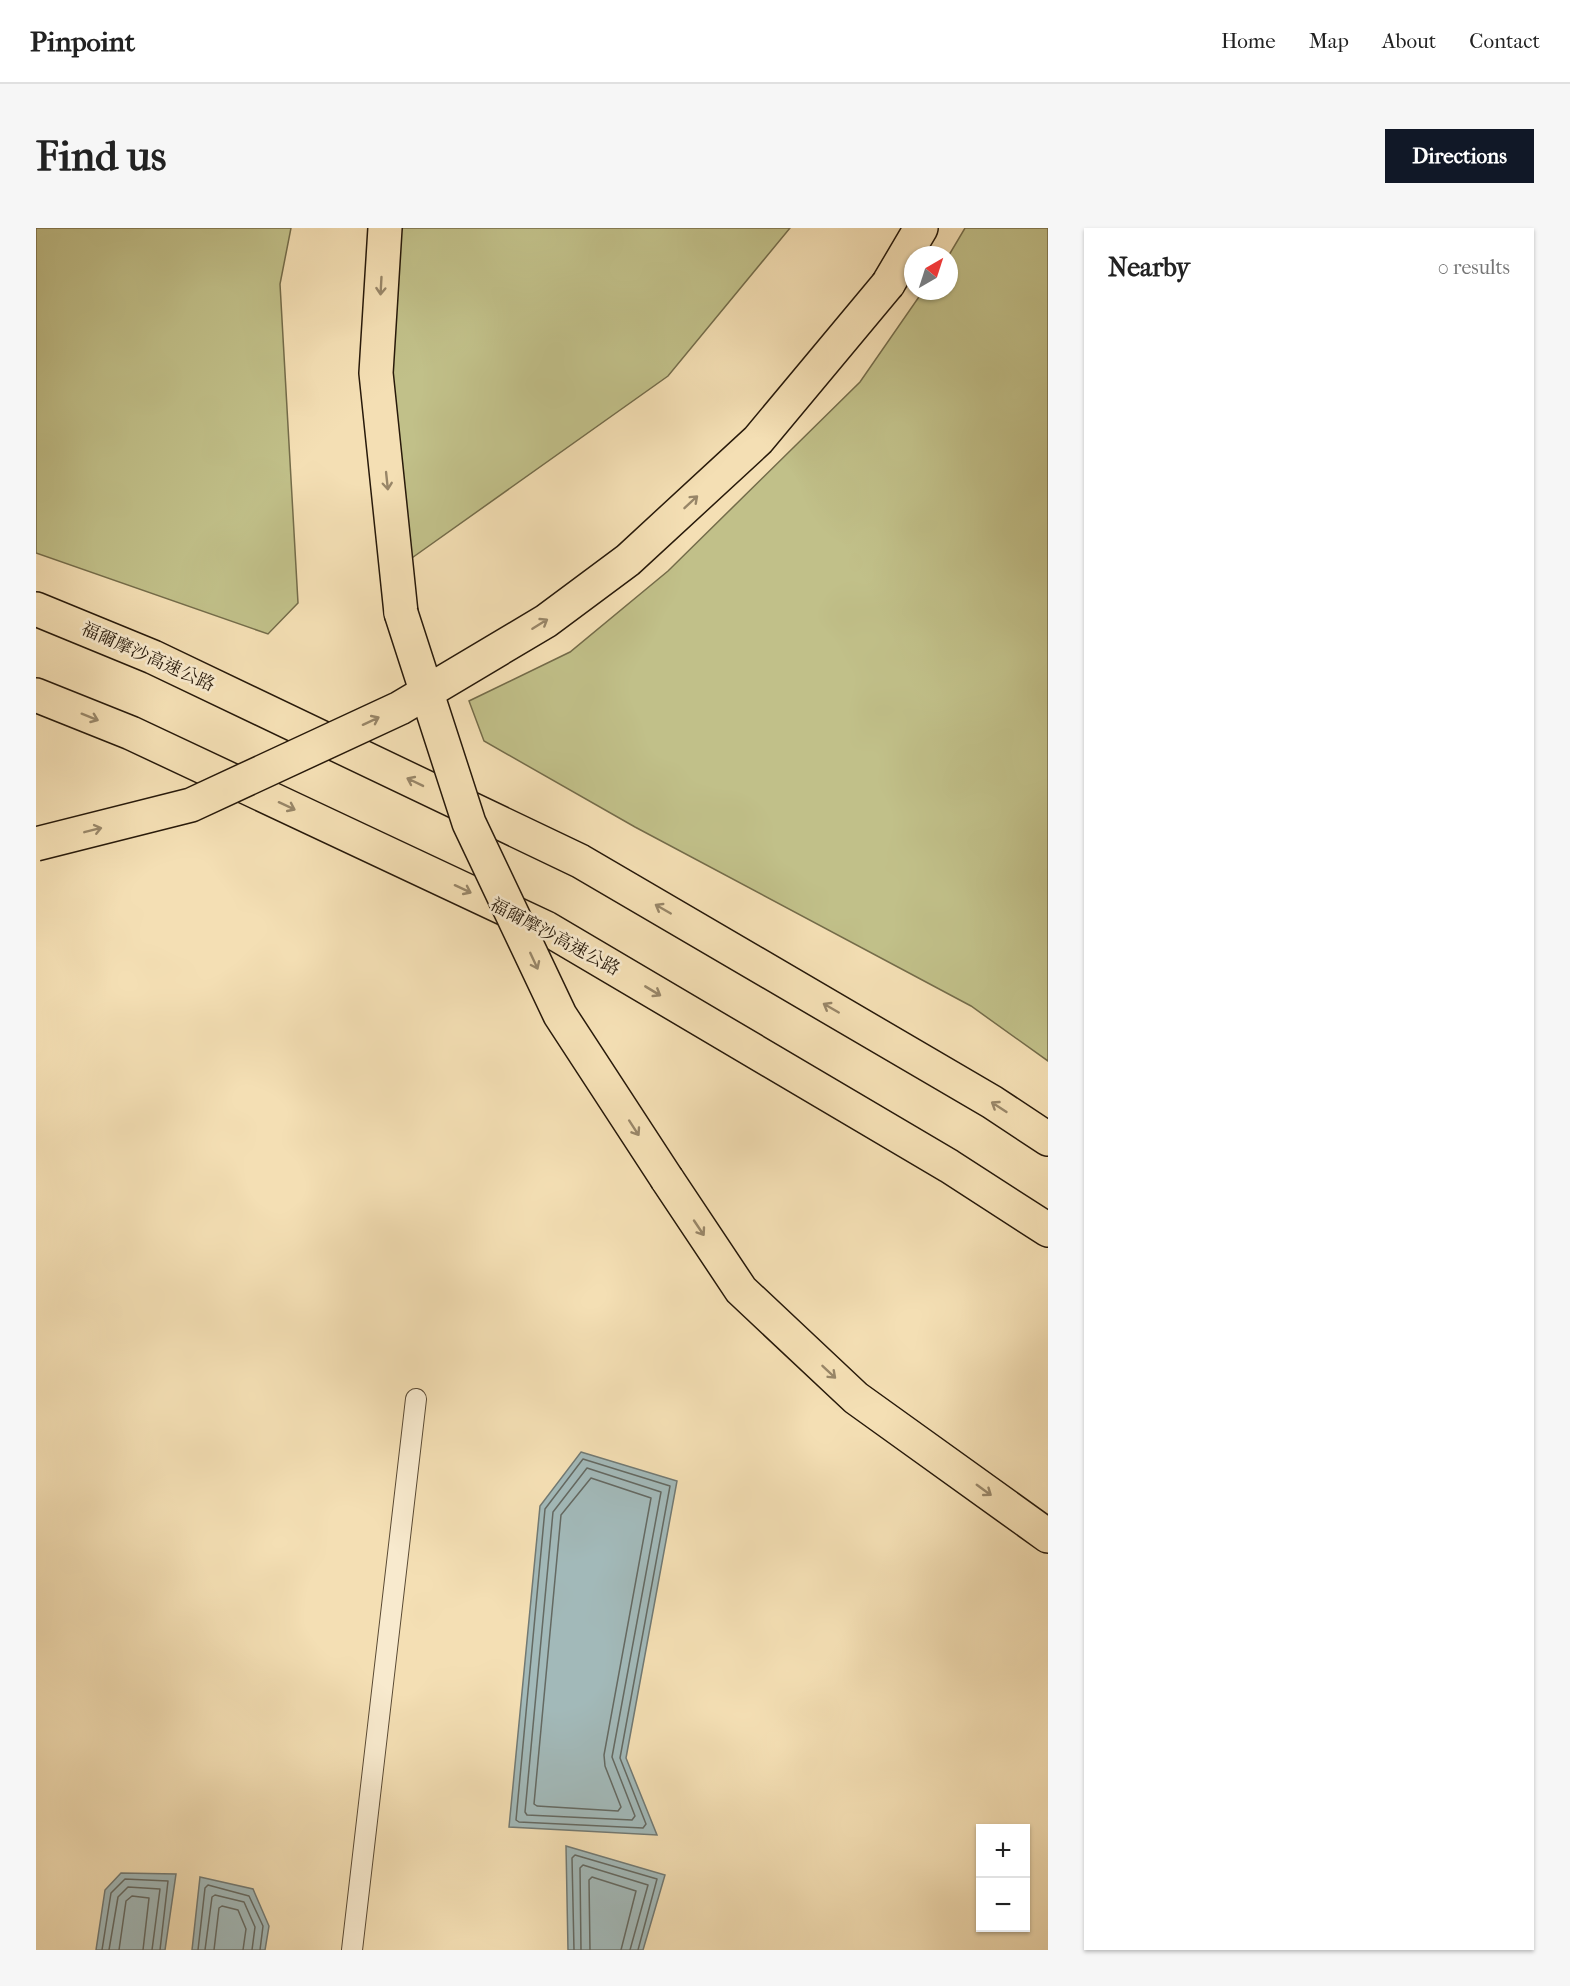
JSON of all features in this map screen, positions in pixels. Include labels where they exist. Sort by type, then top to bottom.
[{"type":"highway","points":[[385,228],[376,373],[401,613],[469,823],[560,1015],[741,1290],[856,1398],[1048,1536]]},
{"type":"highway","points":[[36,844],[191,805],[400,708],[546,621],[628,560],[758,440],[888,284],[921,228]]},
{"type":"highway","name":"福爾摩沙高速公路","points":[[36,609],[153,657],[580,861],[992,1102],[1048,1139]]},
{"type":"highway","name":"福爾摩沙高速公路","points":[[36,695],[132,733],[546,928],[949,1166],[1048,1230]]},
{"type":"lane","points":[[352,1950],[416,1399]]},
{"type":"shaded area","points":[[36,228],[291,228],[280,284],[298,603],[268,634],[36,553]]},
{"type":"shaded area","points":[[402,228],[790,228],[668,376],[402,565],[377,354]]},
{"type":"shaded area","points":[[965,228],[1048,228],[1048,1061],[971,1006],[635,827],[484,741],[469,701],[570,652],[668,571],[860,382],[917,300],[958,300],[958,246],[954,246]]},
{"type":"water","points":[[581,1452],[677,1481],[626,1758],[657,1835],[509,1827],[540,1506]]},
{"type":"water","points":[[566,1846],[665,1875],[643,1950],[568,1950]]},
{"type":"water","points":[[121,1873],[176,1874],[165,1950],[96,1950],[105,1890]]},
{"type":"water","points":[[200,1877],[253,1889],[269,1926],[265,1950],[192,1950]]}]
